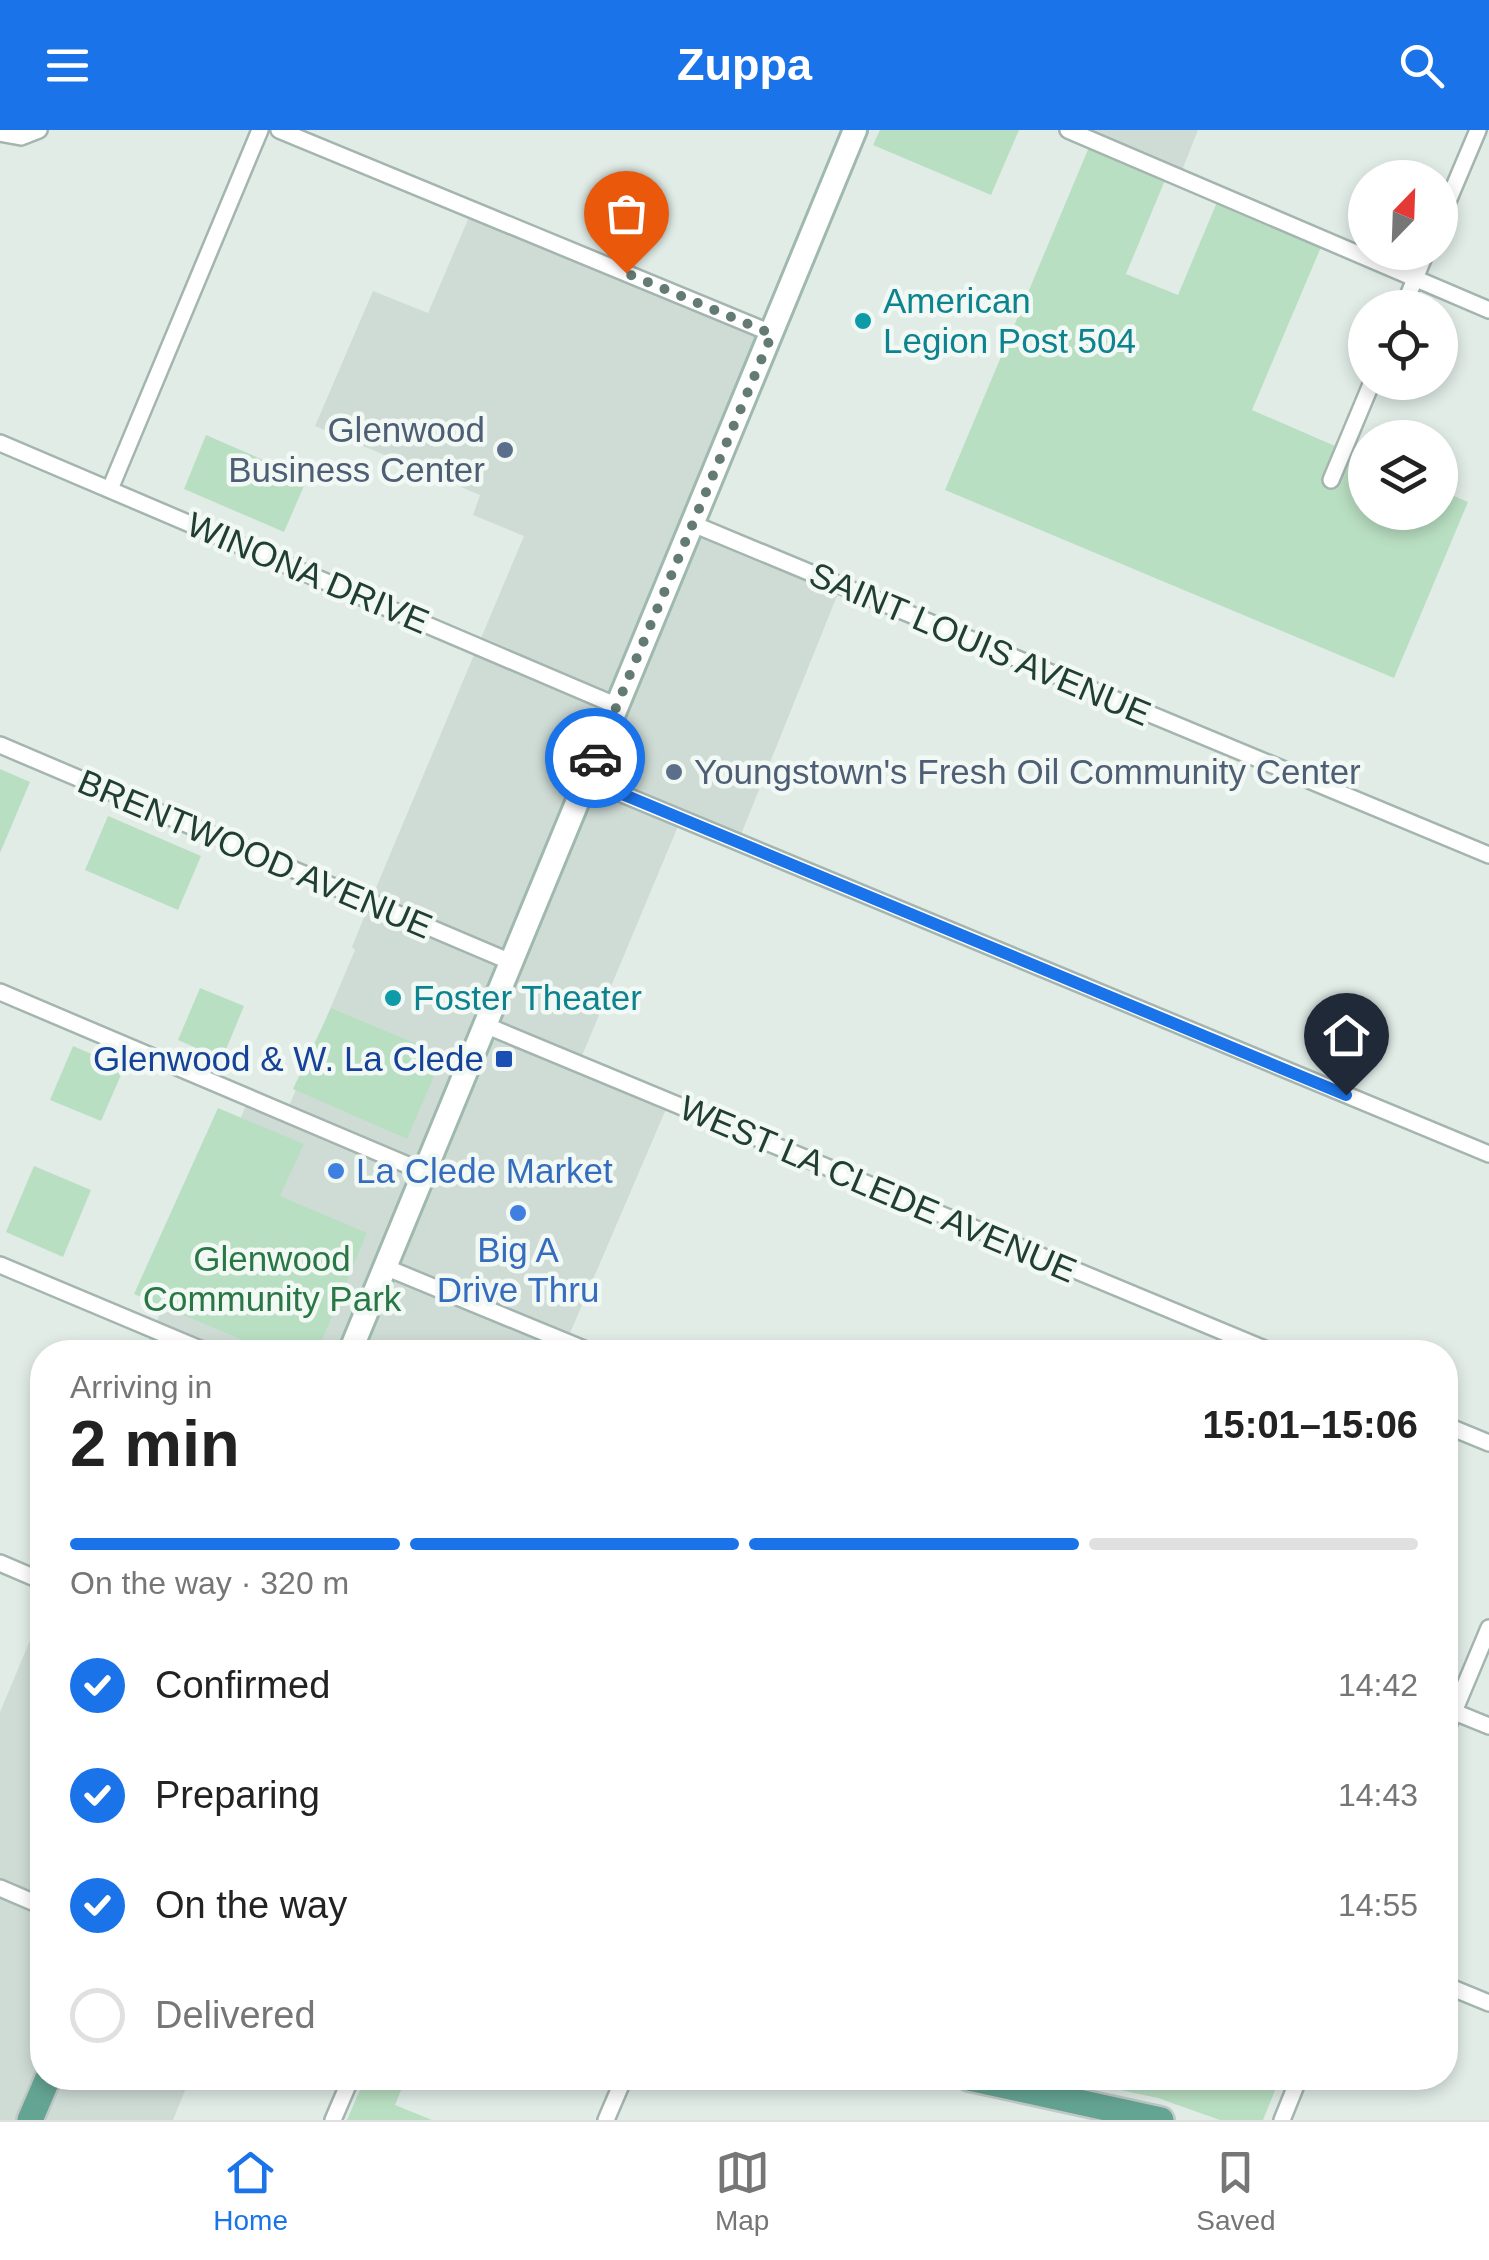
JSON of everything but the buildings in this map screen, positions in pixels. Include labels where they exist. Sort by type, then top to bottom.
[{"type":"main road","points":[[355,1340],[855,130]]},
{"type":"main road","points":[[30,2120],[43,2090]]},
{"type":"main road","points":[[1009,2090],[1076,2110],[1162,2120]]},
{"type":"street","points":[[0,134],[20,137],[38,130]]},
{"type":"street","points":[[110,489],[260,130]]},
{"type":"street","points":[[279,130],[772,334]]},
{"type":"street","points":[[1068,130],[1489,310]]},
{"type":"street","points":[[1458,177],[1478,130]]},
{"type":"street","points":[[1410,290],[1419,270]]},
{"type":"street","points":[[1331,480],[1364,400]]},
{"type":"street","name":"WINONA DRIVE","points":[[0,443],[615,705]]},
{"type":"street","name":"SAINT LOUIS AVENUE","points":[[692,524],[1489,855]]},
{"type":"street","name":"BRENTWOOD AVENUE","points":[[0,746],[510,962]]},
{"type":"street","points":[[586,779],[1489,1154]]},
{"type":"street","points":[[0,992],[424,1172]]},
{"type":"street","name":"WEST LA CLEDE AVENUE","points":[[485,1025],[1243,1340]]},
{"type":"street","points":[[0,1265],[178,1340]]},
{"type":"street","points":[[385,1267],[562,1340]]},
{"type":"street","points":[[1458,1430],[1489,1443]]},
{"type":"street","points":[[0,1563],[30,1576]]},
{"type":"street","points":[[1458,1693],[1489,1628]]},
{"type":"street","points":[[1458,1713],[1489,1726]]},
{"type":"street","points":[[0,1888],[30,1901]]},
{"type":"street","points":[[1458,1990],[1489,2003]]},
{"type":"street","points":[[334,2120],[346,2090]]},
{"type":"street","points":[[606,2120],[619,2090]]},
{"type":"street","points":[[1282,2120],[1295,2090]]},
{"type":"shaded area","points":[[1068,130],[1198,130],[1179,178]]},
{"type":"shaded area","points":[[472,210],[771,333],[693,524],[841,586],[738,842],[681,819],[579,1063],[669,1102],[567,1340],[149,1340],[249,1098],[286,1113],[524,536],[473,515],[480,495],[315,426],[373,291],[428,313]]},
{"type":"shaded area","points":[[30,1641],[30,2090],[185,2090],[173,2120],[0,2120],[0,1712]]},
{"type":"green space","points":[[880,130],[1019,130],[991,195],[873,145]]},
{"type":"green space","points":[[1092,140],[1168,173],[1126,274],[1178,295],[1220,195],[1324,240],[1252,410],[1348,452],[1348,530],[1456,530],[1394,678],[945,490]]},
{"type":"green space","points":[[206,435],[307,479],[284,532],[184,489]]},
{"type":"green space","points":[[1458,498],[1468,502],[1458,526]]},
{"type":"green space","points":[[0,769],[30,782],[0,853]]},
{"type":"green space","points":[[108,816],[201,856],[178,910],[85,870]]},
{"type":"green space","points":[[200,988],[244,1006],[222,1059],[178,1040]]},
{"type":"green space","points":[[331,1008],[443,1055],[407,1139],[293,1089]]},
{"type":"green space","points":[[73,1046],[124,1068],[101,1121],[50,1100]]},
{"type":"green space","name":"Glenwood Community Park","points":[[218,1108],[304,1144],[280,1196],[367,1233],[322,1340],[243,1340],[134,1294]]},
{"type":"green space","points":[[34,1166],[91,1190],[63,1257],[6,1232]]},
{"type":"green space","points":[[360,2090],[401,2090],[395,2105],[432,2120],[347,2120]]},
{"type":"green space","points":[[1120,2090],[1275,2090],[1263,2120],[1220,2120],[1158,2098]]},
{"type":"way so far","points":[[595,758],[772,334],[626,273]]},
{"type":"place","name":"American Legion Post 504","points":[[863,321]]},
{"type":"place","name":"Glenwood Business Center","points":[[505,450]]},
{"type":"place","name":"Youngstown's Fresh Oil Community Center","points":[[674,772]]},
{"type":"place","name":"Foster Theater","points":[[393,998]]},
{"type":"place","name":"Glenwood & W. La Clede","points":[[504,1059]]},
{"type":"place","name":"La Clede Market","points":[[336,1171]]},
{"type":"place","name":"Big A Drive Thru","points":[[518,1213]]},
{"type":"route","points":[[595,758],[586,779],[1346,1095]]}]
